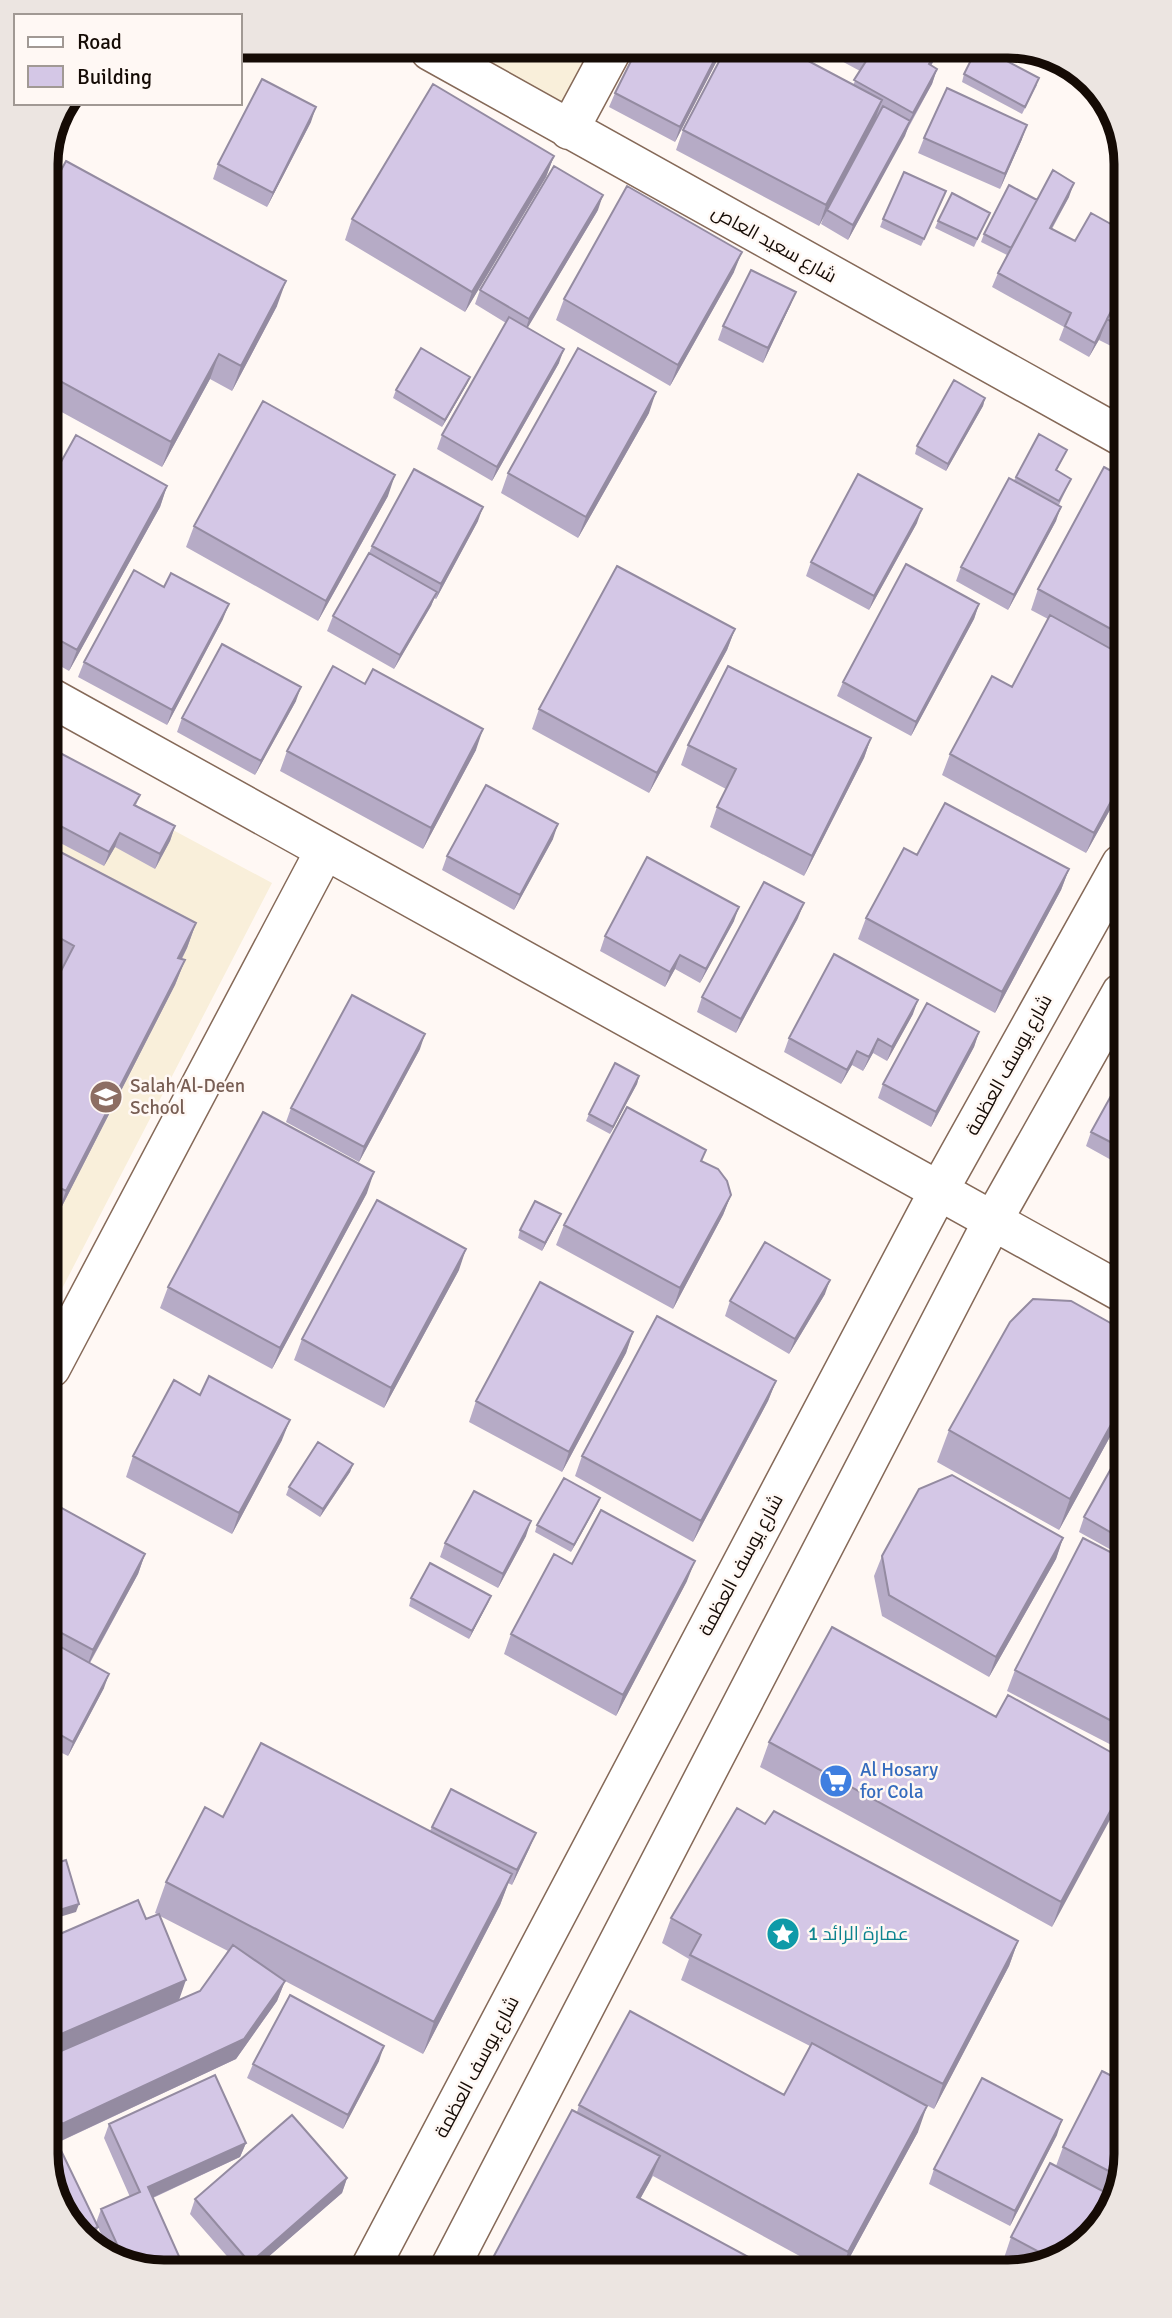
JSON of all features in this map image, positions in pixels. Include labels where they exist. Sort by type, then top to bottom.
[{"type":"street","name":"شارع سعيد العاص","points":[[442,58],[1114,432]]},
{"type":"street","points":[[569,130],[608,58]]},
{"type":"street","points":[[58,702],[1114,1288]]},
{"type":"street","points":[[58,1355],[325,850]]},
{"type":"street","name":"شارع يوسف العظمة","points":[[374,2260],[938,1192],[1114,877]]},
{"type":"street","points":[[454,2260],[992,1222],[1114,1005]]},
{"type":"shaded area","points":[[477,58],[614,58],[583,115]]},
{"type":"shaded area","name":"Salah Al-Deen School","points":[[58,768],[272,883],[58,1296]]},
{"type":"building","points":[[632,58],[715,58],[680,127],[615,93]]},
{"type":"building","points":[[721,58],[803,58],[882,100],[826,205],[683,130]]},
{"type":"building","points":[[868,58],[933,58],[929,64],[937,69],[913,113],[854,80]]},
{"type":"building","points":[[972,58],[1001,58],[1039,78],[1025,107],[964,74]]},
{"type":"building","points":[[262,79],[316,107],[273,193],[218,164]]},
{"type":"building","points":[[433,84],[554,156],[472,292],[352,219]]},
{"type":"building","points":[[947,88],[1027,125],[1005,174],[924,138]]},
{"type":"building","points":[[883,106],[910,121],[853,225],[827,210]]},
{"type":"building","points":[[66,161],[286,281],[241,366],[219,354],[171,442],[58,380],[58,176]]},
{"type":"building","points":[[554,166],[603,195],[529,319],[480,290]]},
{"type":"building","points":[[1053,170],[1074,183],[1050,228],[1075,241],[1091,213],[1114,226],[1114,306],[1095,343],[1065,326],[1071,313],[998,273]]},
{"type":"building","points":[[904,172],[946,191],[924,239],[883,219]]},
{"type":"building","points":[[1009,185],[1037,200],[1011,248],[984,234]]},
{"type":"building","points":[[627,186],[742,252],[678,365],[564,299]]},
{"type":"building","points":[[952,193],[990,213],[977,239],[938,221]]},
{"type":"building","points":[[751,270],[796,292],[768,348],[723,326]]},
{"type":"building","points":[[1114,306],[1114,323],[1107,319]]},
{"type":"building","points":[[509,317],[564,349],[497,467],[442,435]]},
{"type":"building","points":[[421,348],[470,377],[445,420],[396,390]]},
{"type":"building","points":[[578,348],[656,392],[586,517],[508,473]]},
{"type":"building","points":[[954,380],[985,398],[948,464],[917,446]]},
{"type":"building","points":[[263,401],[395,475],[326,601],[194,526]]},
{"type":"building","points":[[1039,434],[1067,450],[1056,470],[1071,479],[1059,501],[1016,477]]},
{"type":"building","points":[[76,435],[167,486],[77,650],[58,640],[58,467]]},
{"type":"building","points":[[1104,467],[1114,472],[1114,631],[1038,589]]},
{"type":"building","points":[[414,469],[483,507],[441,584],[372,546]]},
{"type":"building","points":[[858,474],[922,509],[874,596],[811,562]]},
{"type":"building","points":[[1009,478],[1061,507],[1014,595],[961,567]]},
{"type":"building","points":[[369,553],[437,592],[400,655],[333,616]]},
{"type":"building","points":[[906,564],[979,604],[916,722],[843,682]]},
{"type":"building","points":[[617,566],[735,629],[657,773],[539,709]]},
{"type":"building","points":[[134,570],[164,587],[171,573],[229,604],[172,710],[84,662]]},
{"type":"building","points":[[1050,615],[1114,651],[1114,796],[1094,833],[950,754],[992,676],[1012,687]]},
{"type":"building","points":[[222,644],[301,687],[261,761],[182,718]]},
{"type":"building","points":[[333,666],[365,684],[373,669],[483,729],[431,828],[287,751]]},
{"type":"building","points":[[728,666],[871,738],[812,856],[717,807],[736,769],[688,745]]},
{"type":"building","points":[[60,753],[140,795],[134,805],[175,826],[160,854],[120,833],[109,852],[58,825]]},
{"type":"building","points":[[486,785],[558,824],[520,895],[447,856]]},
{"type":"building","points":[[945,803],[1069,869],[1002,992],[866,918],[904,848],[917,855]]},
{"type":"building","points":[[58,851],[196,923],[178,958],[185,960],[66,1191],[58,1187],[58,977],[74,946],[58,937]]},
{"type":"building","points":[[647,857],[739,907],[706,969],[680,955],[670,972],[605,936]]},
{"type":"building","points":[[764,882],[804,903],[741,1019],[702,997]]},
{"type":"building","points":[[834,954],[918,1000],[892,1047],[878,1039],[869,1057],[857,1051],[847,1070],[789,1038]]},
{"type":"building","points":[[352,995],[425,1034],[364,1147],[291,1108]]},
{"type":"building","points":[[927,1003],[979,1032],[936,1112],[883,1084]]},
{"type":"building","points":[[615,1063],[639,1076],[613,1127],[589,1114]]},
{"type":"building","points":[[1112,1094],[1114,1095],[1114,1144],[1091,1132]]},
{"type":"building","points":[[627,1107],[706,1150],[701,1161],[718,1169],[727,1181],[731,1195],[680,1288],[564,1225]]},
{"type":"building","points":[[263,1112],[374,1172],[280,1348],[168,1287]]},
{"type":"building","points":[[377,1200],[466,1249],[391,1388],[302,1339]]},
{"type":"building","points":[[535,1201],[561,1214],[545,1243],[520,1230]]},
{"type":"building","points":[[765,1242],[830,1280],[795,1339],[730,1301]]},
{"type":"building","points":[[540,1282],[633,1332],[569,1452],[476,1401]]},
{"type":"building","points":[[1033,1299],[1071,1301],[1114,1325],[1114,1419],[1070,1499],[949,1430],[1010,1322]]},
{"type":"building","points":[[657,1316],[776,1381],[701,1521],[582,1456]]},
{"type":"building","points":[[209,1376],[290,1420],[239,1513],[133,1456],[174,1380],[200,1395]]},
{"type":"building","points":[[318,1442],[353,1464],[323,1509],[289,1487]]},
{"type":"building","points":[[1114,1463],[1114,1534],[1084,1517]]},
{"type":"building","points":[[952,1475],[1063,1538],[996,1657],[889,1595],[882,1556],[919,1489]]},
{"type":"building","points":[[564,1478],[600,1498],[574,1545],[537,1525]]},
{"type":"building","points":[[474,1491],[531,1521],[503,1574],[445,1543]]},
{"type":"building","points":[[58,1506],[145,1554],[93,1650],[58,1631]]},
{"type":"building","points":[[601,1510],[695,1561],[623,1695],[511,1634],[554,1554],[572,1564]]},
{"type":"building","points":[[1083,1538],[1114,1554],[1114,1722],[1015,1670]]},
{"type":"building","points":[[430,1563],[491,1596],[472,1631],[411,1598]]},
{"type":"building","points":[[832,1627],[996,1717],[1008,1695],[1114,1754],[1114,1804],[1061,1902],[769,1742]]},
{"type":"building","points":[[58,1645],[109,1674],[73,1742],[58,1733]]},
{"type":"building","points":[[261,1743],[512,1874],[434,2022],[166,1882],[205,1807],[223,1817]]},
{"type":"building","points":[[451,1789],[536,1833],[517,1870],[432,1827]]},
{"type":"building","points":[[737,1808],[765,1824],[774,1811],[1018,1941],[943,2084],[690,1955],[701,1935],[671,1918]]},
{"type":"building","points":[[66,1860],[79,1904],[58,1910],[58,1862]]},
{"type":"building","points":[[138,1900],[146,1919],[159,1914],[186,1980],[58,2035],[58,1935]]},
{"type":"building","points":[[233,1945],[285,1981],[244,2039],[62,2124],[58,2115],[58,2052],[200,1991]]},
{"type":"building","points":[[290,1995],[384,2046],[348,2115],[253,2064]]},
{"type":"building","points":[[630,2011],[784,2095],[812,2043],[927,2106],[848,2252],[579,2105]]},
{"type":"building","points":[[1102,2071],[1114,2077],[1112,2173],[1063,2147]]},
{"type":"building","points":[[215,2075],[246,2143],[148,2187],[181,2260],[143,2258],[120,2250],[101,2209],[140,2192],[109,2124]]},
{"type":"building","points":[[982,2078],[1062,2120],[1015,2211],[934,2169]]},
{"type":"building","points":[[572,2110],[660,2156],[637,2197],[754,2260],[492,2260]]},
{"type":"building","points":[[292,2115],[347,2178],[253,2260],[247,2260],[195,2199]]},
{"type":"building","points":[[58,2144],[98,2227],[89,2229],[66,2195],[60,2175]]},
{"type":"building","points":[[1050,2163],[1107,2193],[1083,2229],[1049,2252],[1043,2254],[1011,2237]]},
{"type":"place","name":"Salah Al-Deen School","points":[[106,1097]]},
{"type":"place","name":"Al Hosary for Cola","points":[[836,1781]]},
{"type":"place","name":"عمارة الرائد 1","points":[[783,1934]]}]
